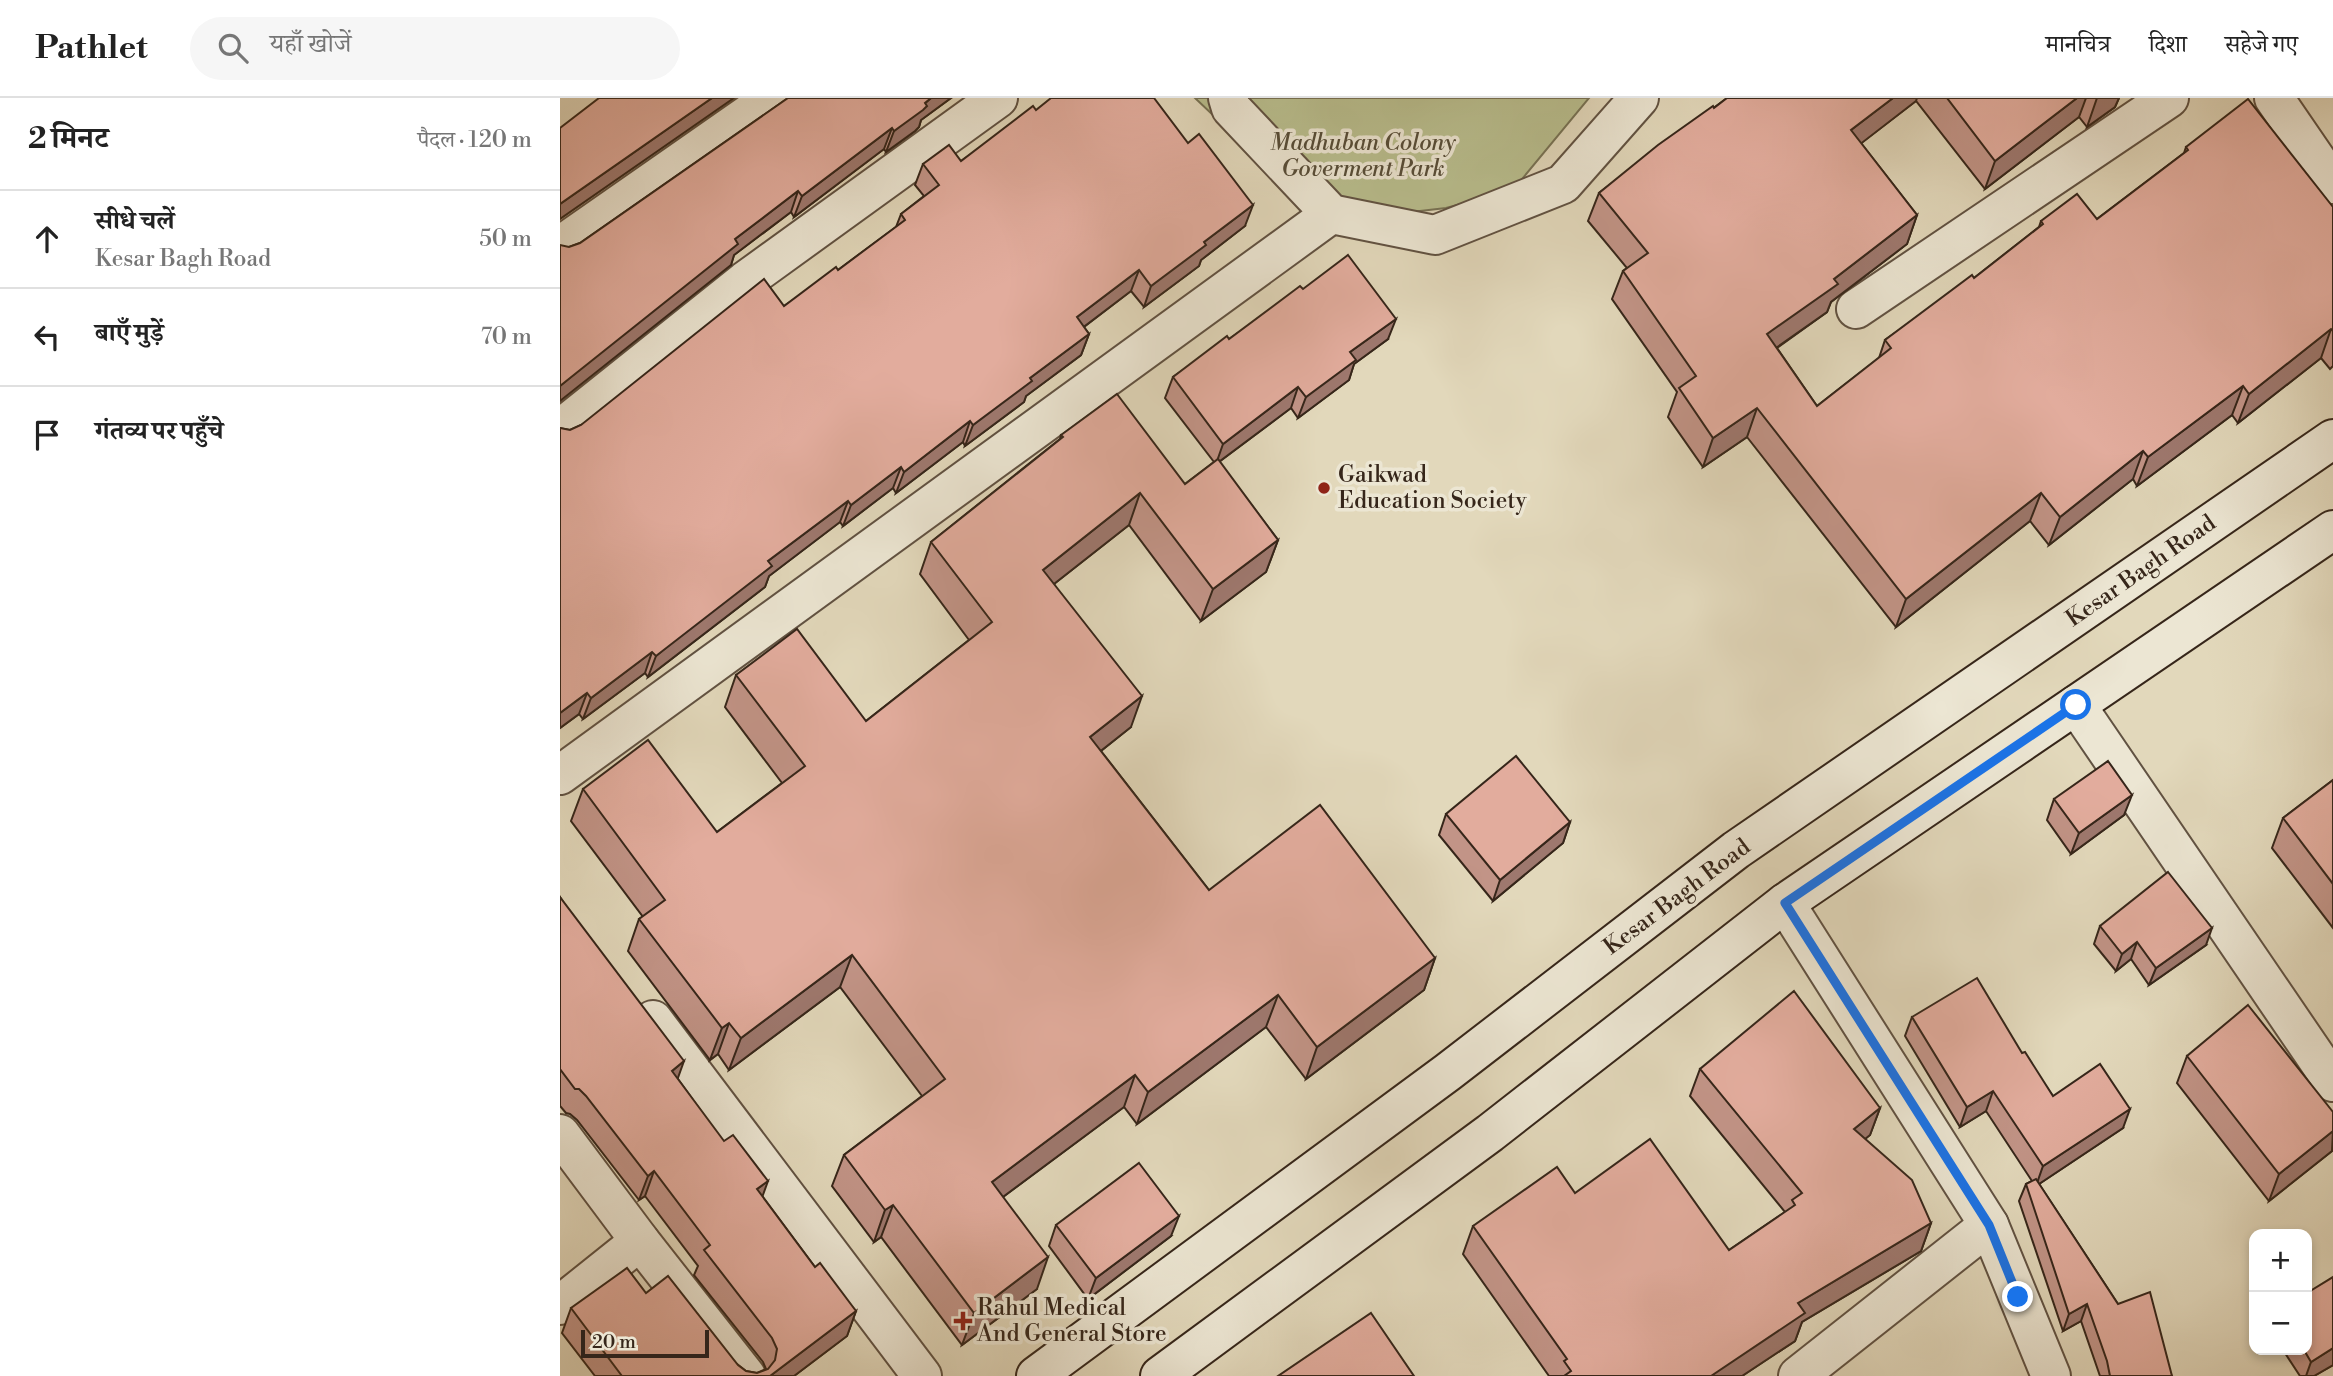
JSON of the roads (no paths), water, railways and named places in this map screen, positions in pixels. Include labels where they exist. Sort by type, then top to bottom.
[{"type":"street","points":[[560,246],[772,98]]},
{"type":"street","points":[[560,429],[746,281],[998,98]]},
{"type":"street","points":[[1228,98],[1231,108],[1332,214],[1435,235],[1563,184],[1639,98]]},
{"type":"street","points":[[1856,309],[2169,98]]},
{"type":"street","points":[[2274,98],[2333,184]]},
{"type":"street","points":[[560,775],[1332,214]]},
{"type":"street","name":"Kesar Bagh Road","points":[[1036,1376],[1448,1072],[1736,850],[2333,439]]},
{"type":"street","points":[[1160,1376],[1490,1133],[1785,903],[2333,530]]},
{"type":"street","points":[[2076,705],[2333,1082]]},
{"type":"street","points":[[1785,903],[1989,1225],[2051,1376]]},
{"type":"street","points":[[636,998],[922,1376]]},
{"type":"street","points":[[560,1134],[746,1376]]},
{"type":"street","points":[[1798,1376],[1989,1225]]},
{"type":"street","points":[[560,1305],[640,1241]]},
{"type":"place","name":"Gaikwad Education Society","points":[[1324,488]]},
{"type":"place","name":"Rahul Medical And General Store","points":[[963,1321]]},
{"type":"park label","name":"Madhuban Colony Goverment Park","points":[[1363,156]]}]
